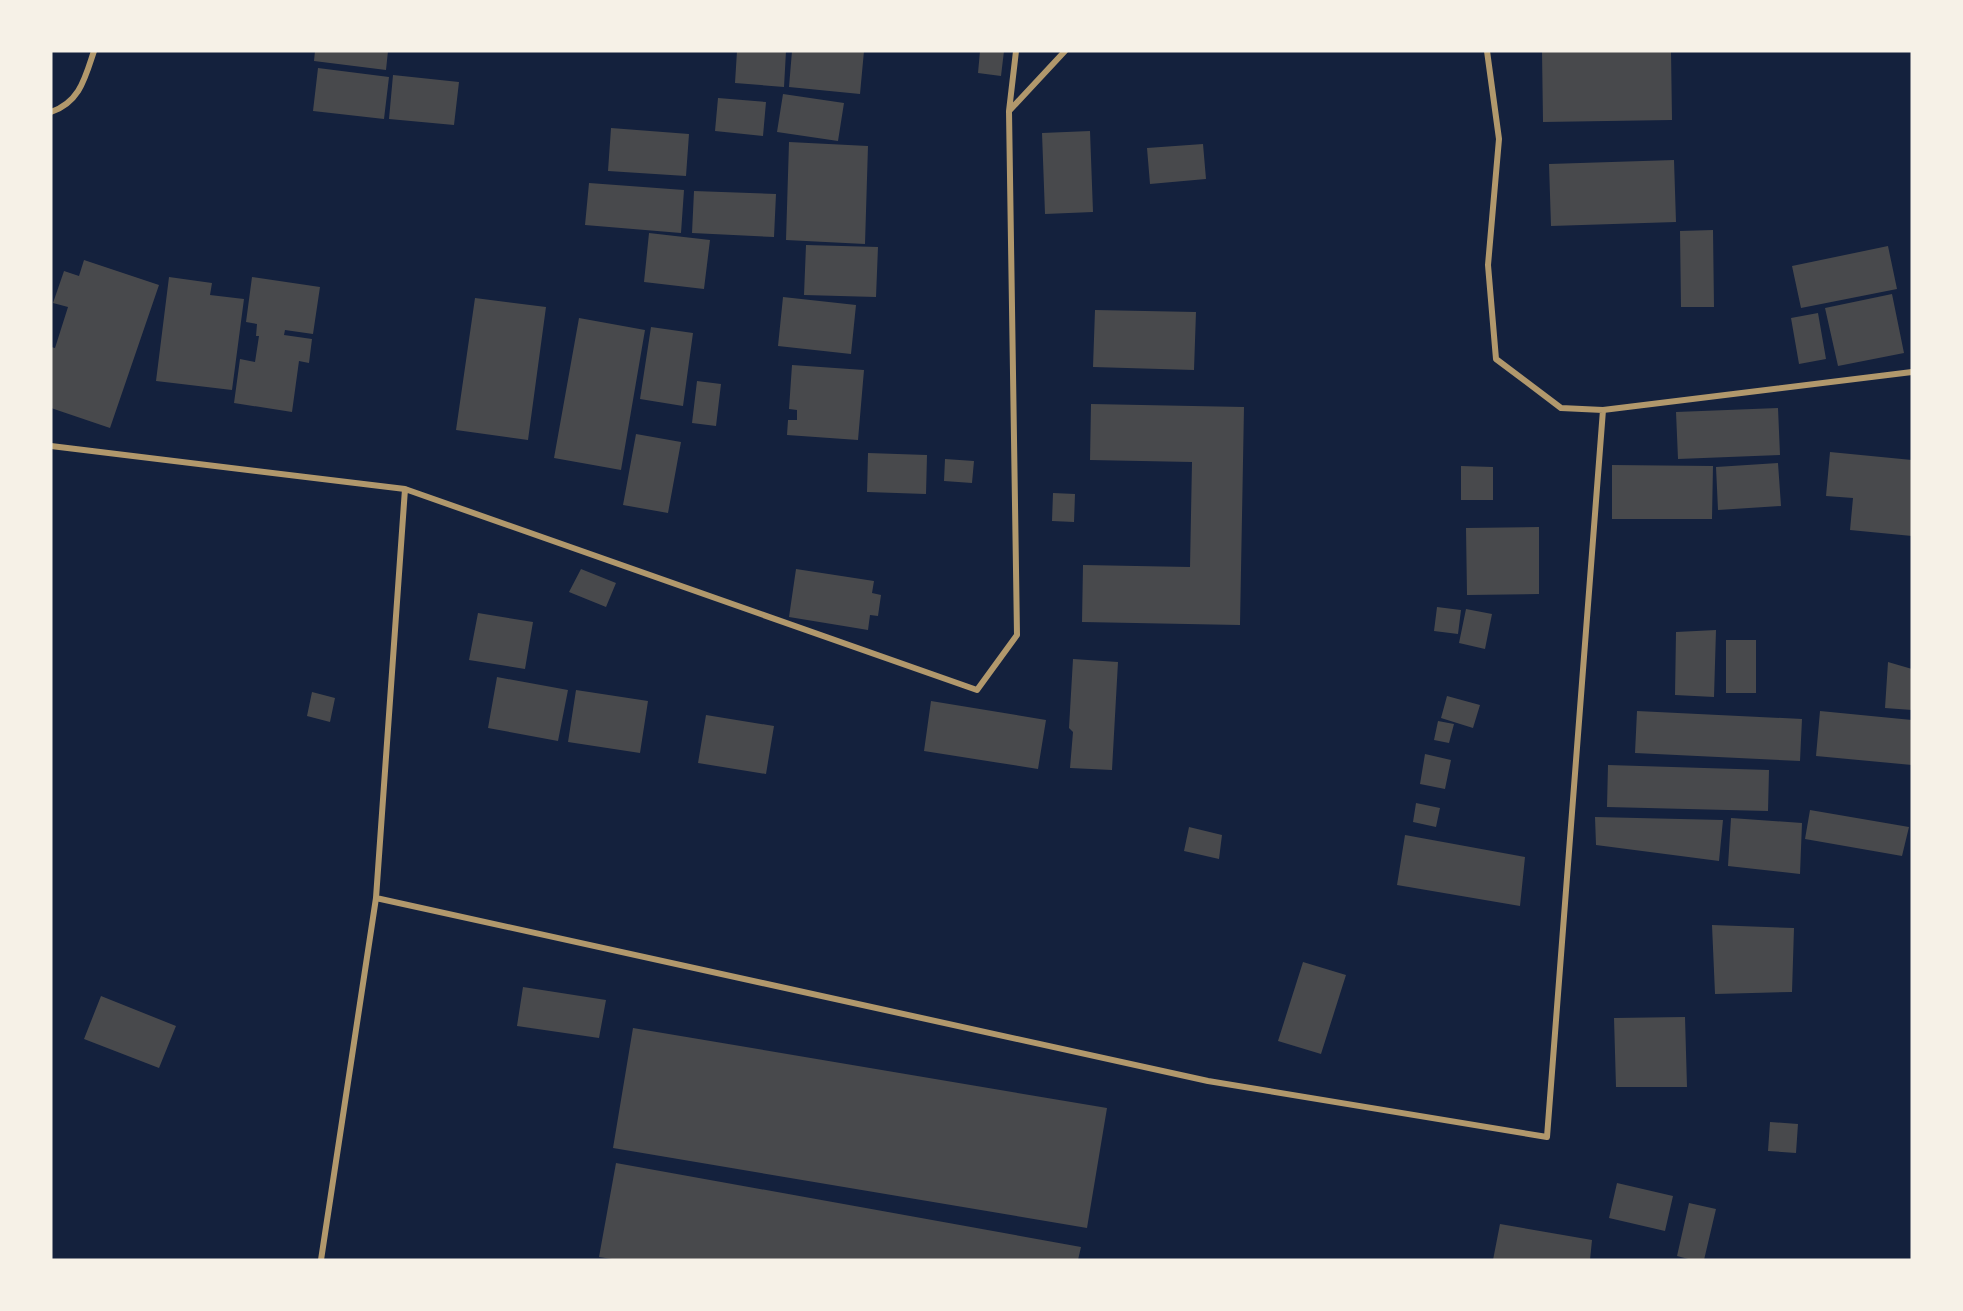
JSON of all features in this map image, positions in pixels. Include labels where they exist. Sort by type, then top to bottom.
[{"type":"street","points":[[51,112],[63,108],[76,96],[94,51]]},
{"type":"street","points":[[51,446],[405,489],[977,690],[1017,635],[1009,111],[1016,51]]},
{"type":"street","points":[[1009,111],[1065,51]]},
{"type":"street","points":[[1486,51],[1500,139],[1488,265],[1496,359],[1561,408],[1603,410],[1912,372]]},
{"type":"street","points":[[376,898],[1208,1081],[1547,1137],[1603,410]]},
{"type":"street","points":[[321,1260],[376,898],[405,489]]},
{"type":"building","points":[[315,51],[388,51],[386,70],[314,61]]},
{"type":"building","points":[[737,51],[786,51],[784,87],[735,83]]},
{"type":"building","points":[[792,51],[864,51],[860,94],[789,87]]},
{"type":"building","points":[[980,51],[1004,51],[1001,76],[978,73]]},
{"type":"building","points":[[1542,51],[1671,51],[1672,120],[1543,122]]},
{"type":"building","points":[[318,68],[389,77],[384,119],[313,111]]},
{"type":"building","points":[[393,75],[459,82],[454,125],[389,119]]},
{"type":"building","points":[[783,94],[844,103],[838,141],[777,132]]},
{"type":"building","points":[[718,98],[766,102],[763,136],[715,131]]},
{"type":"building","points":[[611,128],[689,134],[686,176],[608,171]]},
{"type":"building","points":[[1090,131],[1093,212],[1045,214],[1042,133]]},
{"type":"building","points":[[789,142],[868,146],[865,244],[786,240]]},
{"type":"building","points":[[1203,144],[1206,179],[1150,184],[1147,148]]},
{"type":"building","points":[[1674,160],[1676,222],[1551,226],[1549,164]]},
{"type":"building","points":[[589,183],[684,190],[681,233],[585,225]]},
{"type":"building","points":[[694,191],[776,194],[774,237],[692,233]]},
{"type":"building","points":[[1713,230],[1714,307],[1681,307],[1680,231]]},
{"type":"building","points":[[649,233],[710,240],[704,289],[644,282]]},
{"type":"building","points":[[806,245],[878,247],[876,297],[804,295]]},
{"type":"building","points":[[1888,246],[1897,289],[1801,308],[1792,266]]},
{"type":"building","points":[[84,260],[159,285],[110,428],[51,408],[51,347],[55,348],[68,307],[53,303],[64,271],[79,276]]},
{"type":"building","points":[[169,277],[212,283],[210,295],[244,299],[232,390],[156,381]]},
{"type":"building","points":[[252,277],[320,287],[313,334],[285,330],[284,335],[312,339],[309,363],[299,361],[292,412],[234,403],[240,359],[255,362],[259,336],[256,336],[257,324],[246,322]]},
{"type":"building","points":[[1892,294],[1904,353],[1838,366],[1825,308]]},
{"type":"building","points":[[783,297],[856,305],[851,354],[778,346]]},
{"type":"building","points":[[475,298],[546,307],[528,440],[456,430]]},
{"type":"building","points":[[1095,310],[1196,312],[1194,370],[1093,367]]},
{"type":"building","points":[[1818,313],[1826,359],[1799,364],[1791,318]]},
{"type":"building","points":[[579,318],[645,330],[621,470],[554,458]]},
{"type":"building","points":[[651,327],[693,333],[683,406],[640,399]]},
{"type":"building","points":[[792,365],[864,370],[858,440],[787,435],[788,420],[797,420],[797,410],[789,409]]},
{"type":"building","points":[[697,381],[721,384],[716,426],[692,423]]},
{"type":"building","points":[[1091,404],[1244,407],[1240,625],[1082,622],[1083,565],[1190,567],[1192,462],[1090,460]]},
{"type":"building","points":[[1778,408],[1780,455],[1678,459],[1676,412]]},
{"type":"building","points":[[636,434],[681,442],[668,513],[623,505]]},
{"type":"building","points":[[1830,452],[1912,460],[1912,536],[1850,530],[1853,498],[1826,496]]},
{"type":"building","points":[[868,453],[927,455],[926,494],[867,492]]},
{"type":"building","points":[[945,459],[974,461],[972,483],[944,481]]},
{"type":"building","points":[[1778,463],[1781,506],[1718,510],[1716,467]]},
{"type":"building","points":[[1612,465],[1713,466],[1712,519],[1612,519]]},
{"type":"building","points":[[1461,466],[1493,467],[1493,500],[1461,500]]},
{"type":"building","points":[[1053,493],[1075,494],[1074,522],[1052,521]]},
{"type":"building","points":[[1539,527],[1539,594],[1467,595],[1466,528]]},
{"type":"building","points":[[581,569],[616,583],[606,607],[569,592]]},
{"type":"building","points":[[796,569],[874,581],[872,593],[881,595],[878,616],[870,615],[868,630],[789,617]]},
{"type":"building","points":[[1437,607],[1461,610],[1458,634],[1434,631]]},
{"type":"building","points":[[1466,609],[1492,614],[1485,649],[1459,643]]},
{"type":"building","points":[[478,613],[533,622],[525,669],[469,660]]},
{"type":"building","points":[[1716,630],[1714,697],[1675,695],[1676,632]]},
{"type":"building","points":[[1726,640],[1756,640],[1756,693],[1726,693]]},
{"type":"building","points":[[1073,659],[1118,662],[1112,770],[1070,768],[1073,732],[1069,728]]},
{"type":"building","points":[[1888,662],[1912,669],[1912,710],[1885,708]]},
{"type":"building","points":[[497,677],[568,690],[558,741],[488,728]]},
{"type":"building","points":[[576,690],[648,701],[640,753],[568,742]]},
{"type":"building","points":[[312,692],[335,698],[330,722],[307,716]]},
{"type":"building","points":[[1447,696],[1480,705],[1473,728],[1441,718]]},
{"type":"building","points":[[931,701],[1046,720],[1038,769],[924,751]]},
{"type":"building","points":[[1637,711],[1802,719],[1800,761],[1635,753]]},
{"type":"building","points":[[1820,711],[1912,720],[1912,765],[1816,756]]},
{"type":"building","points":[[706,715],[774,726],[766,774],[698,763]]},
{"type":"building","points":[[1438,721],[1454,724],[1449,743],[1434,740]]},
{"type":"building","points":[[1425,754],[1451,760],[1445,789],[1420,784]]},
{"type":"building","points":[[1608,765],[1769,770],[1768,811],[1607,807]]},
{"type":"building","points":[[1416,803],[1440,808],[1436,827],[1413,822]]},
{"type":"building","points":[[1810,810],[1909,827],[1902,856],[1805,839]]},
{"type":"building","points":[[1595,817],[1723,820],[1719,861],[1596,845]]},
{"type":"building","points":[[1731,818],[1802,823],[1800,874],[1728,866]]},
{"type":"building","points":[[1189,827],[1222,835],[1219,859],[1184,851]]},
{"type":"building","points":[[1405,835],[1525,857],[1520,906],[1397,885]]},
{"type":"building","points":[[1712,925],[1794,928],[1792,992],[1715,994]]},
{"type":"building","points":[[1303,962],[1346,975],[1321,1054],[1278,1041]]},
{"type":"building","points":[[523,987],[606,1000],[599,1038],[517,1026]]},
{"type":"building","points":[[101,996],[176,1026],[159,1068],[84,1039]]},
{"type":"building","points":[[1685,1017],[1687,1087],[1616,1087],[1614,1018]]},
{"type":"building","points":[[633,1028],[1107,1108],[1087,1228],[613,1148]]},
{"type":"building","points":[[1770,1122],[1798,1124],[1796,1153],[1768,1151]]},
{"type":"building","points":[[616,1163],[1081,1247],[1078,1260],[618,1260],[599,1257]]},
{"type":"building","points":[[1617,1183],[1673,1196],[1665,1231],[1609,1218]]},
{"type":"building","points":[[1689,1203],[1716,1209],[1704,1260],[1677,1256]]},
{"type":"building","points":[[1500,1224],[1592,1240],[1590,1260],[1493,1260]]}]
